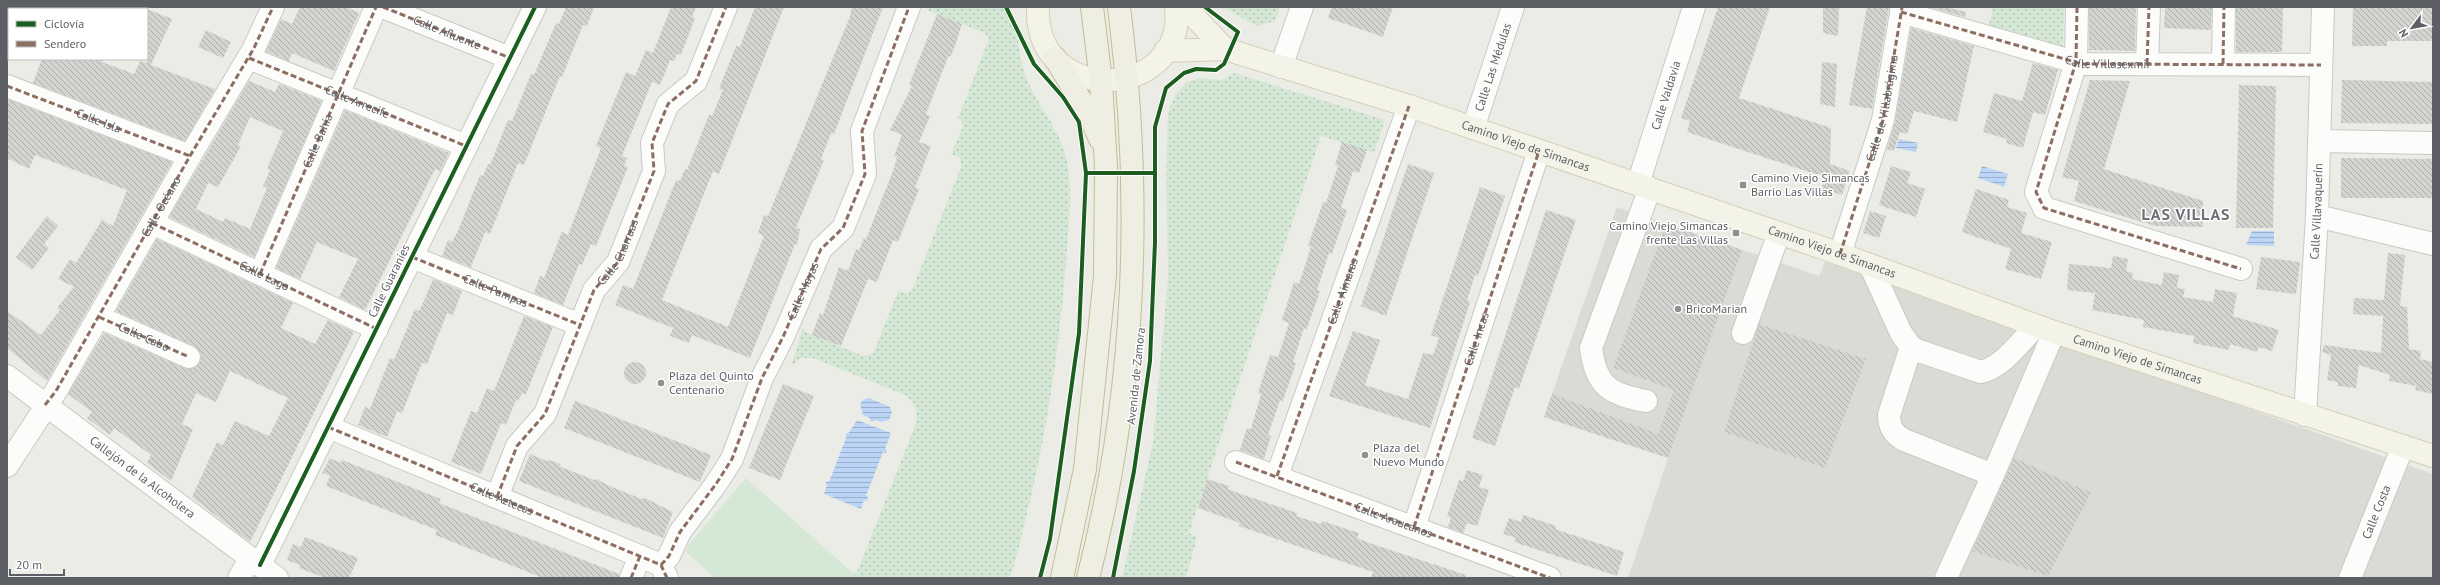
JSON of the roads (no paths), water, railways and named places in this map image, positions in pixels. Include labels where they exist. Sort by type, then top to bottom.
[{"type":"highway","points":[[1062,578],[1085,469],[1099,348],[1105,276],[1105,151],[1101,82],[1092,7]]},
{"type":"highway","name":"Avenida de Zamora","points":[[1088,578],[1113,462],[1128,351],[1134,168],[1128,78],[1119,7]]},
{"type":"highway","points":[[1055,58],[1089,114],[1105,151]]},
{"type":"main road","points":[[1035,10],[1042,36],[1055,58],[1074,73],[1101,82],[1128,78],[1144,71],[1165,51],[1175,26],[1176,7]]},
{"type":"main road","name":"Camino Viejo de Simancas","points":[[1185,7],[1225,49]]},
{"type":"main road","name":"Camino Viejo de Simancas","points":[[1165,51],[1225,49],[1409,106],[1840,254],[2045,329],[2433,456]]},
{"type":"street","name":"Calle Océano","points":[[7,466],[56,391],[190,156],[249,58],[273,7]]},
{"type":"street","name":"Calle Bahía","points":[[260,274],[376,7]]},
{"type":"street","name":"Calle Afluente","points":[[383,7],[510,58]]},
{"type":"street","name":"Calle Guaraníes","points":[[239,578],[255,561],[328,427],[535,7]]},
{"type":"street","name":"Calle Charruas","points":[[497,497],[517,446],[546,414],[594,290],[618,262],[654,171],[652,143],[668,104],[696,81],[726,7]]},
{"type":"street","name":"Calle Mayas","points":[[664,572],[669,556],[680,532],[716,484],[732,459],[762,378],[783,337],[821,249],[843,228],[865,174],[862,131],[909,7]]},
{"type":"street","points":[[1281,67],[1302,7]]},
{"type":"street","name":"Calle Las Médulas","points":[[1473,128],[1513,7]]},
{"type":"street","name":"Calle Valdavia","points":[[1646,400],[1619,396],[1605,386],[1594,369],[1591,348],[1644,186],[1694,7]]},
{"type":"street","points":[[2077,7],[2076,62],[2036,192],[2044,208],[2241,269]]},
{"type":"street","points":[[2147,64],[2149,7]]},
{"type":"street","points":[[2223,64],[2224,7]]},
{"type":"street","name":"Calle Villavaquerín","points":[[2304,415],[2317,216],[2323,7]]},
{"type":"street","name":"Calle Villasexmir","points":[[1902,9],[2076,62],[2321,65]]},
{"type":"street","name":"Calle de Villabrágima","points":[[1840,254],[1883,120],[1902,9]]},
{"type":"street","name":"Calle Arrecife","points":[[249,58],[466,146]]},
{"type":"street","name":"Calle Isla","points":[[7,86],[190,156]]},
{"type":"street","name":"Calle Aimaras","points":[[1277,476],[1409,106]]},
{"type":"street","points":[[2319,141],[2433,143]]},
{"type":"street","name":"Calle Incas","points":[[1414,527],[1539,150]]},
{"type":"street","points":[[2317,216],[2433,244]]},
{"type":"street","name":"Calle Lago","points":[[152,223],[377,329]]},
{"type":"street","points":[[1742,334],[1779,233]]},
{"type":"street","name":"Calle Pampas","points":[[412,257],[580,324]]},
{"type":"street","points":[[1870,265],[1901,332],[1911,347],[1981,372],[1991,370],[2011,353],[2045,329]]},
{"type":"street","name":"Calle Cabo","points":[[98,317],[189,357]]},
{"type":"street","points":[[1946,578],[1993,475],[2045,329]]},
{"type":"street","points":[[1911,347],[1889,415],[1889,426],[1897,436],[1904,440],[1993,475]]},
{"type":"street","name":"Callejón de la Alcoholera","points":[[7,376],[277,578]]},
{"type":"street","name":"Calle Aztecas","points":[[328,427],[640,556],[664,572]]},
{"type":"street","name":"Calle Costa","points":[[2350,578],[2404,446]]},
{"type":"street","name":"Calle Araucanos","points":[[1236,462],[1550,578]]},
{"type":"street","points":[[631,578],[640,556]]},
{"type":"water","points":[[1899,139],[1918,143],[1916,152],[1896,148]]},
{"type":"water","points":[[1982,166],[2008,174],[2004,187],[1978,178]]},
{"type":"water","points":[[2252,231],[2274,231],[2274,246],[2246,245]]},
{"type":"water","points":[[869,398],[890,407],[892,413],[889,420],[882,422],[874,420],[873,422],[870,421],[870,418],[863,415],[860,404],[863,400]]},
{"type":"water","points":[[857,420],[891,433],[885,449],[887,450],[886,453],[883,452],[866,496],[868,498],[867,501],[864,500],[861,509],[824,494],[827,485],[825,484],[827,481],[829,482],[846,438],[846,433],[848,434]]},
{"type":"place","name":"Camino Viejo Simancas Barrio Las Villas","points":[[1743,185]]},
{"type":"place","name":"Camino Viejo Simancas frente Las Villas","points":[[1736,233]]},
{"type":"place","name":"BricoMarian","points":[[1678,309]]},
{"type":"place","name":"Plaza del Quinto Centenario","points":[[661,383]]},
{"type":"place","name":"Plaza del Nuevo Mundo","points":[[1365,455]]},
{"type":"district","name":"LAS VILLAS","points":[[2186,214]]}]
